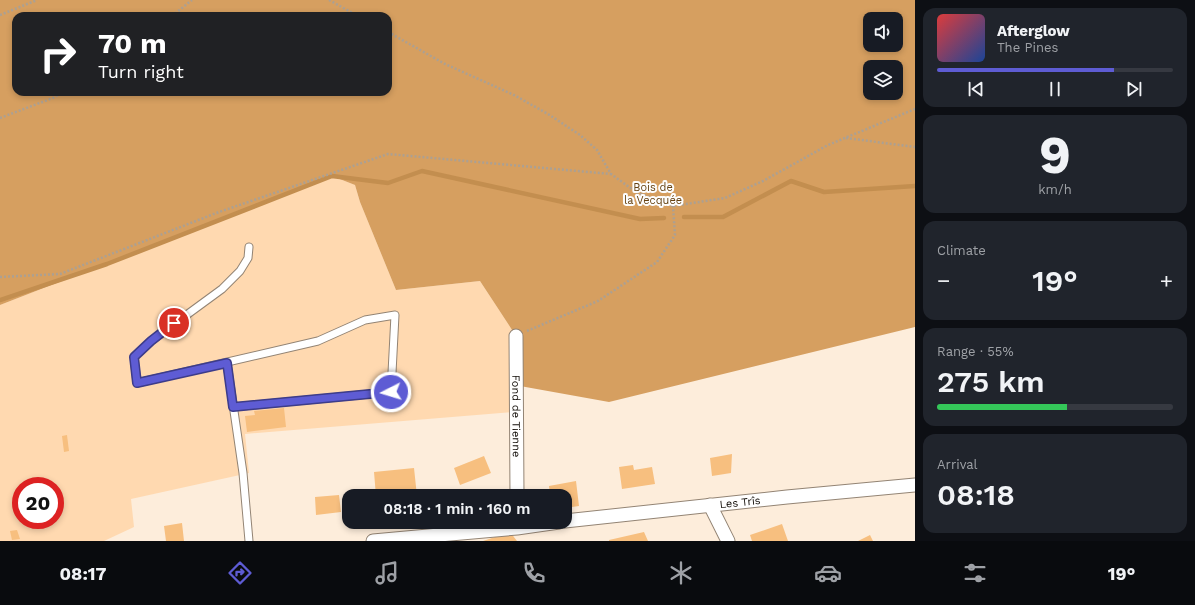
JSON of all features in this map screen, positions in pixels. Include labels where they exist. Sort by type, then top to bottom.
[{"type":"street","name":"Fond de Tienne","points":[[516,336],[517,489]]},
{"type":"street","name":"Les Trîs","points":[[572,520],[915,485]]},
{"type":"street","points":[[710,505],[728,541]]},
{"type":"street","points":[[373,541],[481,529]]},
{"type":"lane","points":[[233,407],[391,392],[394,315],[365,320],[318,341],[137,383],[134,357],[151,341],[222,289],[240,271],[248,258],[249,247]]},
{"type":"lane","points":[[227,363],[243,474],[249,541]]},
{"type":"path","points":[[0,15],[37,0]]},
{"type":"path","points":[[177,12],[192,0]]},
{"type":"path","points":[[329,0],[351,12]]},
{"type":"path","points":[[392,34],[445,64],[514,95],[548,114],[580,135],[597,150],[612,174],[636,192],[673,206],[725,198],[763,181],[828,145],[915,109]]},
{"type":"path","points":[[0,118],[56,96]]},
{"type":"path","points":[[846,138],[915,147]]},
{"type":"path","points":[[0,277],[60,274],[219,212],[388,154],[612,174]]},
{"type":"path","points":[[516,336],[598,301],[658,262],[675,235],[673,206]]},
{"type":"shaded area","points":[[332,176],[355,185],[360,202],[396,290],[480,281],[516,336],[513,412],[245,434],[249,473],[131,499],[134,527],[104,541],[0,541],[0,305]]},
{"type":"green space","name":"Bois de la Vecquée","points":[[0,0],[915,0],[915,327],[609,402],[520,386],[516,336],[480,281],[396,290],[360,202],[355,185],[332,176],[0,305]]},
{"type":"building","points":[[284,408],[286,427],[247,432],[245,416],[255,415],[254,411]]},
{"type":"building","points":[[67,435],[69,451],[64,452],[62,436]]},
{"type":"building","points":[[732,454],[731,473],[712,476],[710,458]]},
{"type":"building","points":[[484,456],[491,473],[460,485],[454,468]]},
{"type":"building","points":[[633,465],[634,470],[652,467],[655,484],[622,489],[619,467]]},
{"type":"building","points":[[414,468],[416,489],[375,489],[374,472]]},
{"type":"building","points":[[576,481],[579,506],[572,507],[572,489],[549,489],[549,486]]},
{"type":"building","points":[[339,495],[341,512],[316,515],[315,497]]},
{"type":"building","points":[[182,523],[184,541],[166,541],[164,526]]},
{"type":"building","points":[[782,524],[788,541],[752,541],[750,535]]},
{"type":"building","points":[[17,530],[20,539],[12,540],[10,531]]},
{"type":"building","points":[[510,532],[517,541],[483,541]]},
{"type":"building","points":[[644,532],[648,541],[609,541],[609,540]]},
{"type":"building","points":[[870,535],[873,541],[858,541]]},
{"type":"waterway","points":[[0,300],[107,264],[332,176],[388,183],[422,171],[640,219],[664,218]]},
{"type":"waterway","points":[[684,217],[723,217],[791,181],[824,192],[915,186]]},
{"type":"route","points":[[174,323],[134,357],[137,383],[227,363],[233,407],[391,392]]}]
